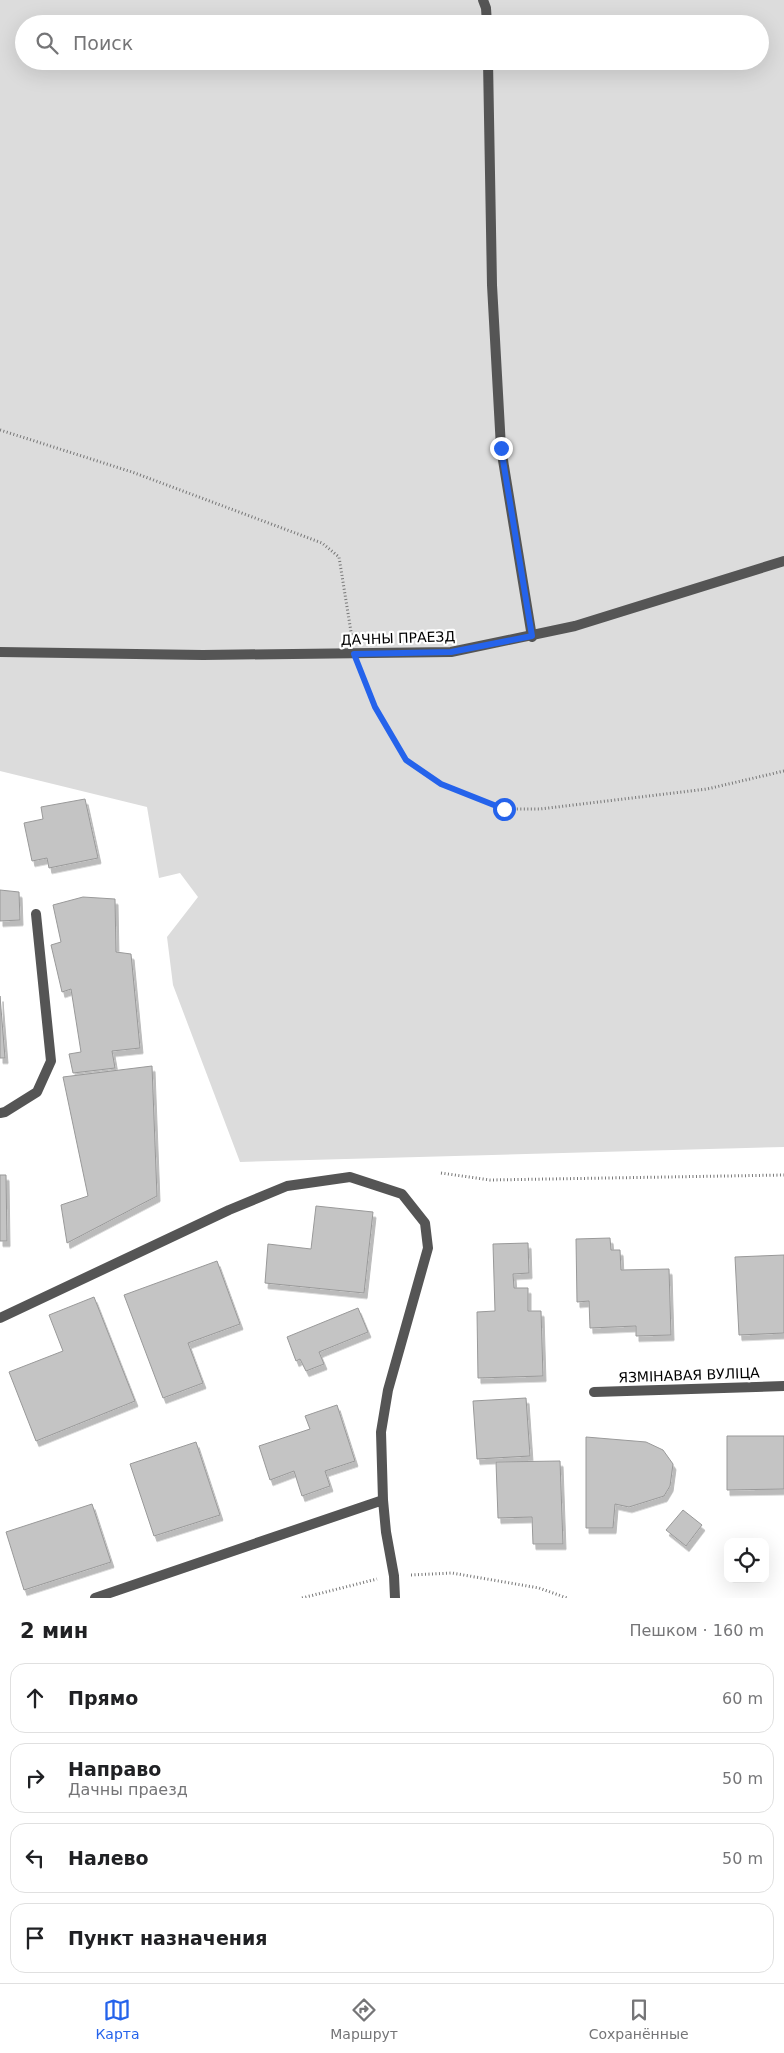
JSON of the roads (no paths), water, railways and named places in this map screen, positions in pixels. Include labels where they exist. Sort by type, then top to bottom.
[{"type":"street","points":[[483,0],[486,15]]},
{"type":"street","points":[[488,70],[492,285],[501,448],[532,636]]},
{"type":"street","name":"ДАЧНЫ ПРАЕЗД","points":[[0,652],[203,655],[451,652],[532,636],[622,613],[784,561]]},
{"type":"street","points":[[0,1113],[5,1112],[37,1092],[51,1061],[36,914]]},
{"type":"street","points":[[0,1318],[229,1210],[287,1186],[350,1177],[402,1194],[425,1223],[428,1248],[388,1390],[381,1432],[386,1532],[394,1576],[395,1598]]},
{"type":"street","name":"ЯЗМІНАВАЯ ВУЛІЦА","points":[[594,1392],[784,1386]]},
{"type":"street","points":[[95,1598],[384,1500]]}]
